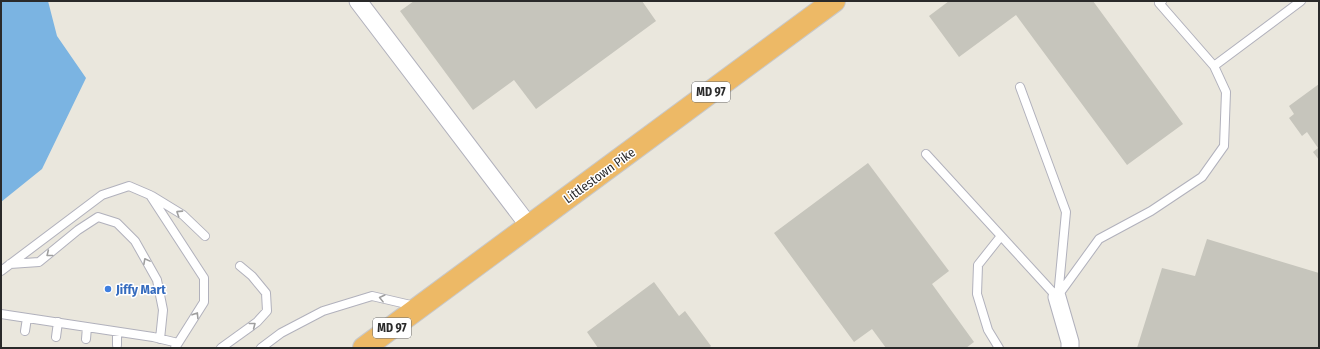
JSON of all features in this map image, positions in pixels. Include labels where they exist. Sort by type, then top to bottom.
[{"type":"highway","name":"Littlestown Pike","points":[[364,348],[834,1]]},
{"type":"street","points":[[358,1],[530,226]]},
{"type":"street","points":[[1057,297],[1070,342],[1070,348]]},
{"type":"lane","points":[[1214,66],[1301,1]]},
{"type":"lane","points":[[1057,297],[1099,239],[1151,211],[1202,177],[1224,146],[1226,92],[1214,66],[1159,2]]},
{"type":"lane","points":[[1020,87],[1066,212],[1057,297]]},
{"type":"lane","points":[[926,154],[1057,297]]},
{"type":"lane","points":[[1,271],[102,195],[129,186],[150,195],[183,214],[205,236]]},
{"type":"lane","points":[[1,314],[160,339],[176,345],[204,302],[204,278],[150,195]]},
{"type":"lane","points":[[10,264],[39,262],[78,230],[98,218],[117,223],[135,241],[157,280],[163,310],[160,339]]},
{"type":"lane","points":[[999,348],[988,330],[977,294],[978,265],[1001,236]]},
{"type":"lane","points":[[221,348],[256,322],[267,311],[266,293],[252,276],[240,266]]},
{"type":"lane","points":[[261,348],[281,333],[323,311],[372,296],[420,307]]},
{"type":"lane","points":[[25,330],[26,318]]},
{"type":"lane","points":[[56,337],[58,322]]},
{"type":"lane","points":[[86,339],[87,327]]},
{"type":"lane","points":[[117,332],[117,345]]},
{"type":"water","points":[[1,1],[48,1],[57,36],[86,78],[42,169],[1,202]]},
{"type":"building","points":[[414,1],[642,1],[656,21],[536,109],[514,80],[473,110],[400,11]]},
{"type":"building","points":[[949,1],[1093,1],[1183,124],[1127,165],[1016,15],[959,57],[929,16]]},
{"type":"building","points":[[1319,84],[1319,160],[1313,152],[1318,148],[1307,132],[1302,136],[1289,118],[1294,114],[1289,106]]},
{"type":"building","points":[[868,163],[949,271],[932,284],[974,342],[966,348],[886,348],[872,329],[854,342],[774,233]]},
{"type":"building","points":[[1207,239],[1319,273],[1319,348],[1137,348],[1162,268],[1195,276]]},
{"type":"building","points":[[654,282],[679,316],[685,311],[711,346],[709,348],[598,348],[587,332]]},
{"type":"place","name":"Jiffy Mart","points":[[108,289]]}]
